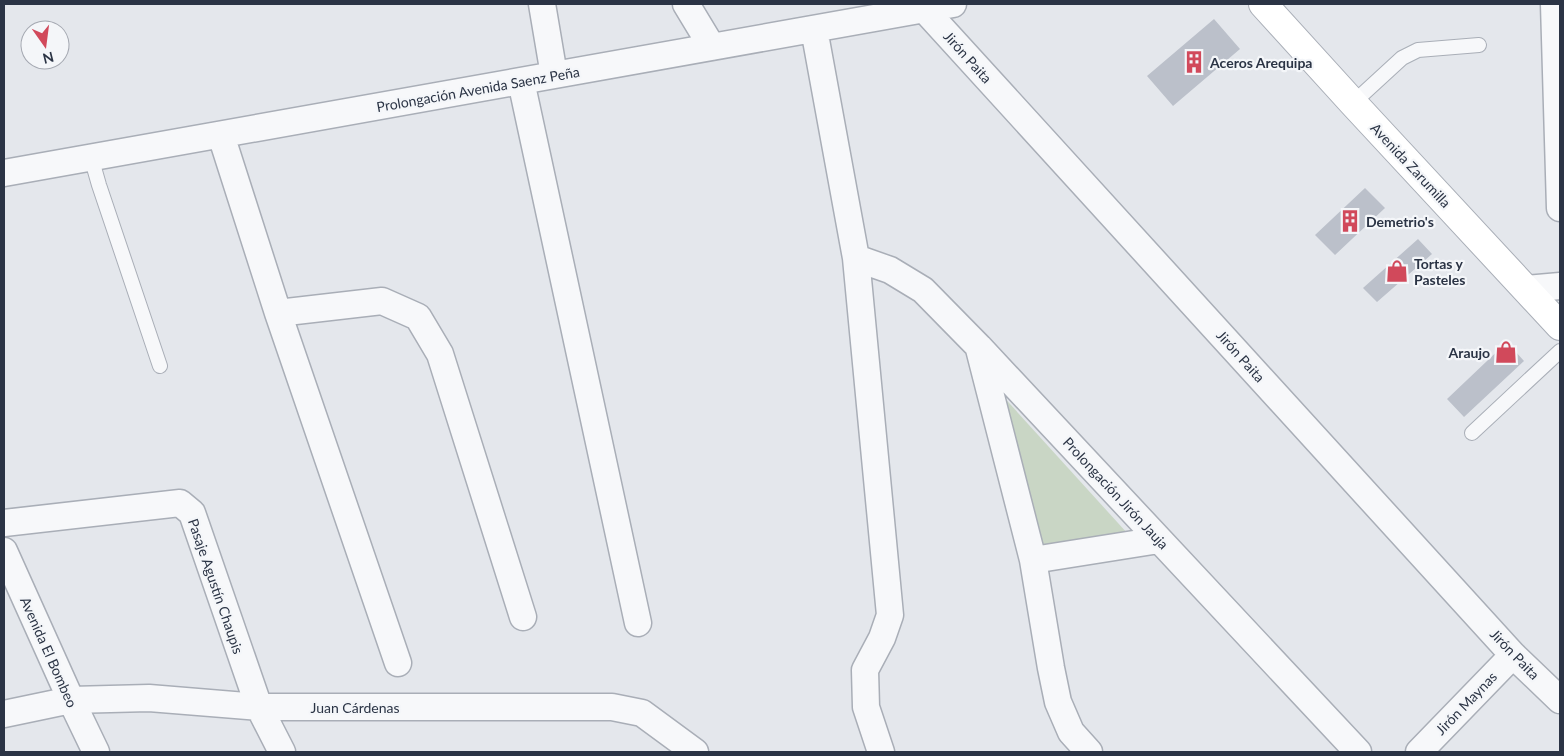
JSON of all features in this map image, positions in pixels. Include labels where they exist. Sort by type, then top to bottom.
[{"type":"main road","name":"Avenida Zarumilla","points":[[1263,4],[1560,326]]},
{"type":"street","points":[[542,4],[554,75]]},
{"type":"street","points":[[686,4],[712,47]]},
{"type":"street","name":"Prolongación Avenida Saenz Peña","points":[[4,173],[953,4]]},
{"type":"street","points":[[1554,4],[1560,208]]},
{"type":"street","name":"Jirón Paita","points":[[924,9],[1513,655],[1560,700]]},
{"type":"street","points":[[814,29],[856,258],[890,615],[882,638],[864,670],[866,707],[881,752]]},
{"type":"street","points":[[521,82],[638,623]]},
{"type":"street","points":[[221,135],[278,313],[398,663]]},
{"type":"street","name":"Prolongación Jirón Jauja","points":[[856,258],[890,270],[923,290],[979,346],[1358,752]]},
{"type":"street","points":[[1526,289],[1560,286]]},
{"type":"street","points":[[278,313],[382,301],[418,317],[440,354],[523,617]]},
{"type":"street","points":[[979,346],[1033,560],[1058,702],[1070,732],[1089,752]]},
{"type":"street","name":"Pasaje Agustín Chaupis","points":[[4,523],[180,503],[192,513],[259,707],[282,752]]},
{"type":"street","points":[[1033,560],[1159,540]]},
{"type":"street","name":"Avenida El Bombeo","points":[[4,551],[96,752]]},
{"type":"street","name":"Jirón Maynas","points":[[1419,752],[1513,655]]},
{"type":"street","name":"Juan Cárdenas","points":[[4,714],[71,700],[149,698],[259,707],[612,707],[642,713],[695,752]]},
{"type":"lane","points":[[1353,103],[1402,58],[1418,50],[1479,45]]},
{"type":"lane","points":[[91,157],[160,366]]},
{"type":"lane","points":[[1472,433],[1560,351]]},
{"type":"green space","points":[[1000,393],[1128,534],[1043,545]]},
{"type":"building","name":"Aceros Arequipa","points":[[1214,19],[1240,49],[1173,106],[1147,76]]},
{"type":"building","name":"Demetrio's","points":[[1365,188],[1385,208],[1335,255],[1315,235]]},
{"type":"building","name":"Tortas y Pasteles","points":[[1418,239],[1432,254],[1377,302],[1363,288]]},
{"type":"building","points":[[1507,342],[1524,361],[1464,417],[1447,399]]},
{"type":"place","name":"Aceros Arequipa","points":[[1194,62]]},
{"type":"place","name":"Demetrio's","points":[[1350,221]]},
{"type":"place","name":"Tortas y Pasteles","points":[[1397,271]]},
{"type":"place","name":"Araujo","points":[[1506,352]]}]
